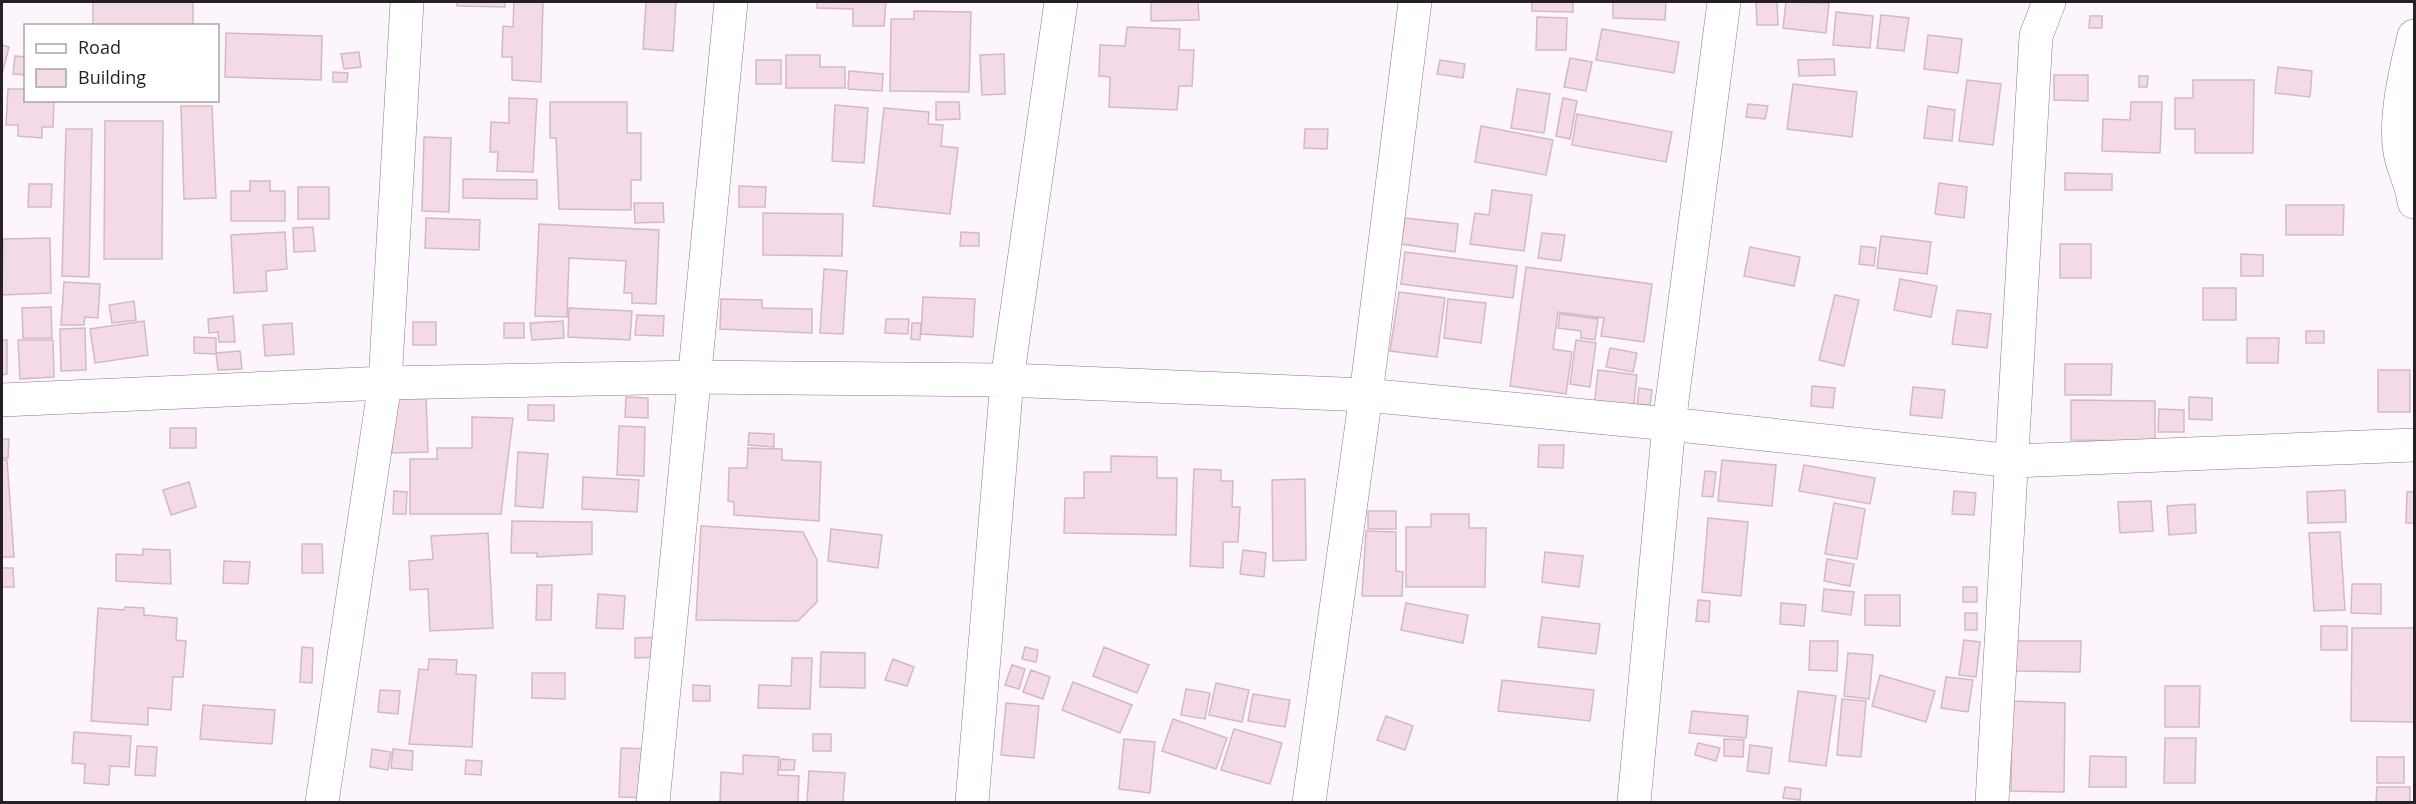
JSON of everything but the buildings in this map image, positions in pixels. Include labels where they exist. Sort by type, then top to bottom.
[{"type":"street","points":[[322,802],[385,383],[407,2]]},
{"type":"street","points":[[696,377],[705,140],[723,2]]},
{"type":"street","points":[[653,802],[696,377],[730,2]]},
{"type":"street","points":[[972,802],[1007,380],[1061,2]]},
{"type":"street","points":[[1309,802],[1366,395],[1415,2]]},
{"type":"street","points":[[1634,802],[1669,424],[1724,2]]},
{"type":"street","points":[[1992,802],[2036,36],[2049,2]]},
{"type":"street","points":[[2415,36],[2406,73],[2399,126],[2400,152],[2415,202]]},
{"type":"street","points":[[2,400],[385,383],[696,377],[1007,380],[1366,395],[1669,424],[2013,461],[2415,446]]}]
